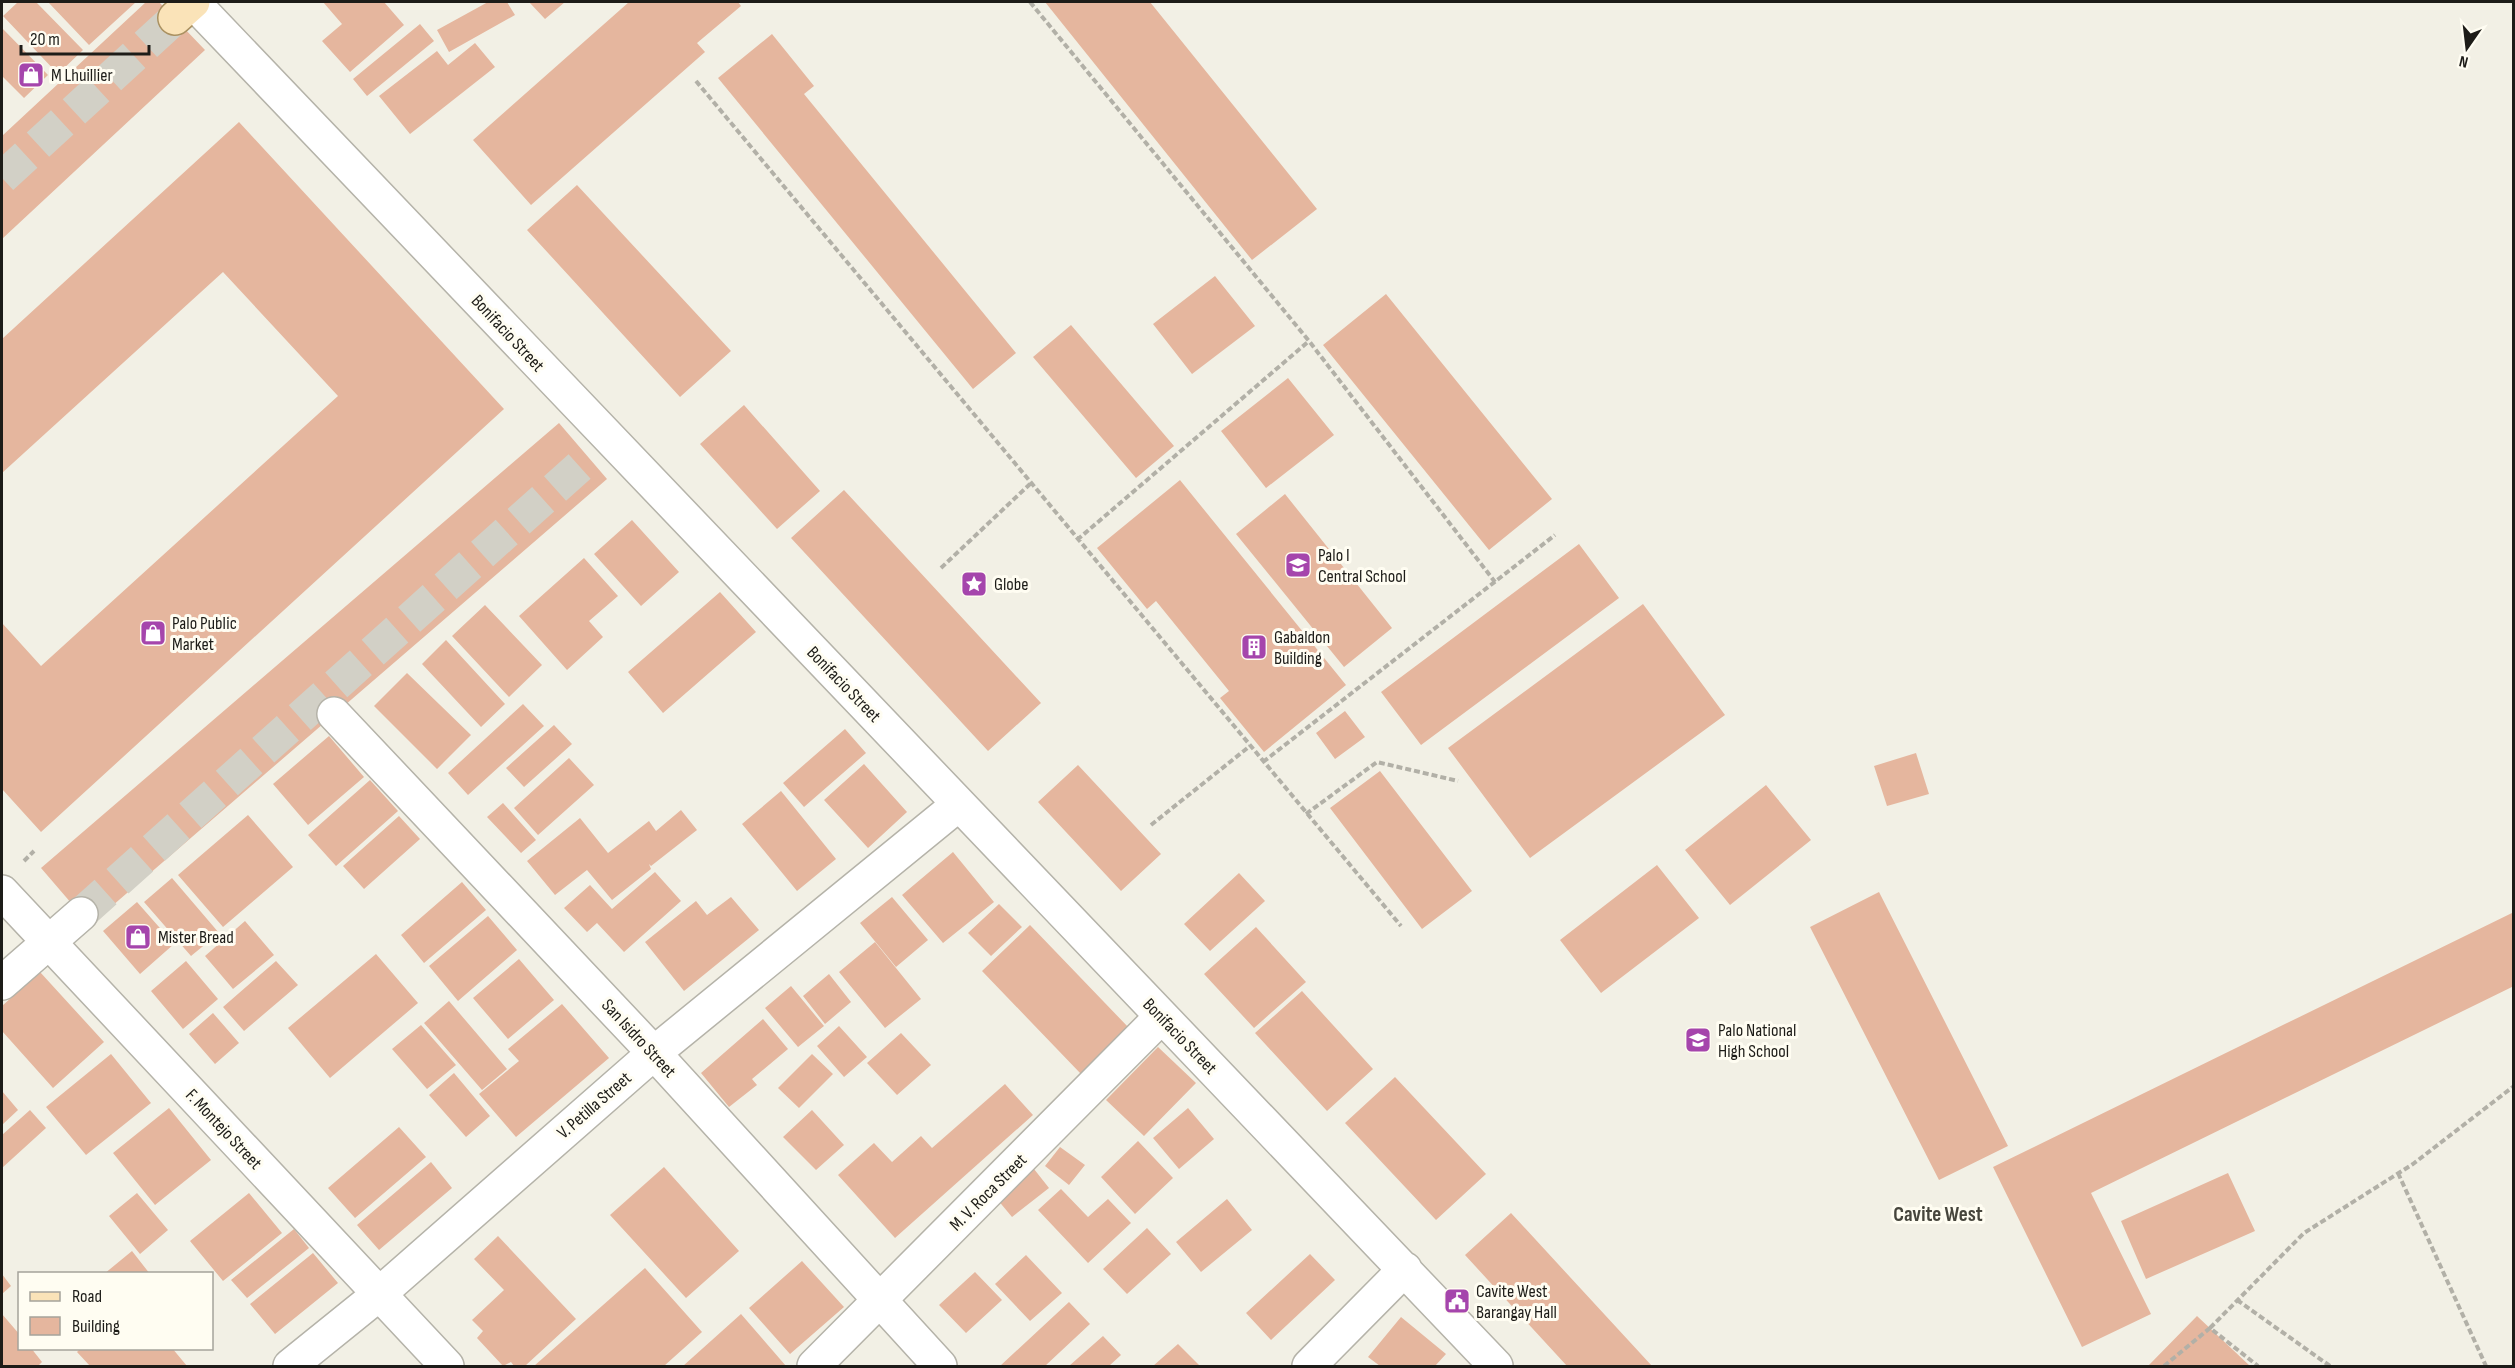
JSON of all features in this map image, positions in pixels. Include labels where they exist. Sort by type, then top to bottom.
[{"type":"street","name":"Bonifacio Street","points":[[189,6],[599,449],[959,804],[1496,1366]]},
{"type":"street","name":"San Isidro Street","points":[[334,714],[654,1053],[879,1302],[940,1366]]},
{"type":"street","name":"V. Petilla Street","points":[[290,1366],[378,1295],[654,1053],[959,804]]},
{"type":"street","name":"F. Montejo Street","points":[[2,892],[447,1366]]},
{"type":"street","points":[[2,983],[81,914]]},
{"type":"street","name":"M. V. Roca Street","points":[[814,1366],[1161,1017]]},
{"type":"street","points":[[1309,1366],[1405,1269]]},
{"type":"path","points":[[1030,2],[1309,341],[1496,582]]},
{"type":"path","points":[[696,81],[1401,926]]},
{"type":"path","points":[[1077,540],[1309,341]]},
{"type":"path","points":[[941,568],[1030,484]]},
{"type":"path","points":[[1263,762],[1555,536]]},
{"type":"path","points":[[1151,825],[1250,746]]},
{"type":"path","points":[[1306,814],[1377,762],[1458,780]]},
{"type":"path","points":[[2164,1366],[2210,1328],[2304,1233],[2398,1173],[2514,1086]]},
{"type":"path","points":[[2398,1173],[2486,1366]]},
{"type":"path","points":[[2237,1300],[2331,1366]]},
{"type":"path","points":[[2210,1328],[2258,1366]]},
{"type":"building","points":[[18,2],[36,2],[83,50],[58,74],[3,16]]},
{"type":"building","points":[[48,2],[136,2],[89,45]]},
{"type":"building","points":[[146,2],[159,2],[205,50],[2,239],[2,136]]},
{"type":"building","points":[[323,2],[384,2],[404,25],[350,72],[322,41],[342,24]]},
{"type":"building","points":[[488,2],[507,2],[515,15],[449,52],[437,30]]},
{"type":"building","points":[[529,2],[565,2],[545,19]]},
{"type":"building","points":[[629,2],[738,2],[741,6],[697,43],[705,52],[531,205],[473,140]]},
{"type":"building","points":[[1045,2],[1150,2],[1317,209],[1252,260]]},
{"type":"building","points":[[420,24],[434,41],[367,96],[353,79]]},
{"type":"building","points":[[2,28],[48,75],[24,98],[2,76]]},
{"type":"building","points":[[772,34],[814,86],[804,94],[1016,353],[973,389],[718,78]]},
{"type":"building","points":[[475,43],[495,67],[410,134],[379,96],[437,51],[448,65]]},
{"type":"building","points":[[239,122],[504,409],[41,832],[2,789],[2,623],[41,666],[338,396],[223,272],[2,473],[2,339]]},
{"type":"building","points":[[577,185],[731,351],[680,397],[527,230]]},
{"type":"building","points":[[1215,276],[1255,326],[1192,374],[1153,324]]},
{"type":"building","points":[[1386,294],[1552,499],[1489,550],[1323,345]]},
{"type":"building","points":[[1071,325],[1174,446],[1136,478],[1033,357]]},
{"type":"building","points":[[1288,378],[1334,435],[1266,488],[1221,431]]},
{"type":"building","points":[[744,405],[820,491],[777,529],[700,444]]},
{"type":"building","points":[[559,423],[607,479],[90,925],[41,868]]},
{"type":"building","name":"Gabaldon Building","points":[[1180,480],[1346,685],[1264,752],[1220,698],[1229,691],[1156,601],[1147,609],[1097,548]]},
{"type":"building","points":[[844,490],[1041,703],[988,751],[791,538]]},
{"type":"building","points":[[1285,494],[1392,628],[1344,667],[1236,534]]},
{"type":"building","points":[[632,520],[679,572],[641,606],[594,554]]},
{"type":"building","points":[[1579,544],[1619,598],[1421,745],[1381,692]]},
{"type":"building","points":[[584,558],[618,596],[589,621],[603,637],[567,670],[519,616]]},
{"type":"building","points":[[720,592],[756,632],[663,713],[628,672]]},
{"type":"building","points":[[1643,604],[1725,715],[1530,858],[1448,748]]},
{"type":"building","points":[[485,605],[542,665],[509,697],[452,636]]},
{"type":"building","points":[[446,640],[505,704],[481,727],[422,664]]},
{"type":"building","points":[[407,673],[471,735],[437,769],[374,706]]},
{"type":"building","points":[[523,704],[544,726],[468,795],[448,773]]},
{"type":"building","points":[[1345,711],[1365,737],[1335,759],[1316,733]]},
{"type":"building","points":[[554,725],[572,744],[524,787],[506,768]]},
{"type":"building","points":[[845,729],[866,753],[804,807],[783,783]]},
{"type":"building","points":[[329,736],[364,777],[308,825],[273,784]]},
{"type":"building","points":[[1916,753],[1929,794],[1887,806],[1874,766]]},
{"type":"building","points":[[569,758],[594,785],[538,835],[514,808]]},
{"type":"building","points":[[864,764],[907,812],[868,848],[824,800]]},
{"type":"building","points":[[1078,765],[1161,854],[1121,891],[1038,802]]},
{"type":"building","points":[[1380,771],[1472,891],[1422,929],[1330,808]]},
{"type":"building","points":[[370,780],[398,811],[336,866],[308,835]]},
{"type":"building","points":[[1766,785],[1811,840],[1730,905],[1685,850]]},
{"type":"building","points":[[781,791],[836,859],[797,891],[742,824]]},
{"type":"building","points":[[503,803],[536,840],[521,853],[487,817]]},
{"type":"building","points":[[681,810],[697,830],[651,866],[649,864],[651,869],[612,900],[587,870],[555,895],[527,861],[580,818],[608,853],[649,821],[656,831]]},
{"type":"building","points":[[248,815],[293,867],[223,927],[178,875]]},
{"type":"building","points":[[399,816],[420,839],[364,889],[343,866]]},
{"type":"building","points":[[953,852],[994,902],[943,943],[902,895]]},
{"type":"building","points":[[1657,865],[1699,918],[1601,993],[1560,940]]},
{"type":"building","points":[[655,872],[681,901],[624,952],[597,923],[587,932],[564,908],[590,885],[612,909]]},
{"type":"building","points":[[1239,873],[1265,901],[1210,951],[1184,924]]},
{"type":"building","points":[[172,878],[219,933],[191,956],[144,902]]},
{"type":"building","points":[[462,882],[486,910],[424,963],[401,935]]},
{"type":"building","points":[[1879,892],[2008,1146],[1939,1180],[1810,927]]},
{"type":"building","points":[[731,897],[759,930],[684,991],[645,942],[696,901],[707,915]]},
{"type":"building","points":[[892,897],[928,940],[896,967],[860,923]]},
{"type":"building","name":"Mister Bread","points":[[137,902],[174,944],[140,974],[103,931]]},
{"type":"building","points":[[999,904],[1022,927],[991,956],[968,933]]},
{"type":"building","points":[[2514,912],[2514,986],[2091,1193],[2151,1314],[2082,1347],[1993,1167]]},
{"type":"building","points":[[488,916],[517,950],[458,1001],[429,966]]},
{"type":"building","points":[[245,921],[274,955],[233,989],[205,956]]},
{"type":"building","points":[[1030,925],[1129,1028],[1081,1074],[982,971]]},
{"type":"building","points":[[1256,927],[1306,982],[1254,1028],[1204,974]]},
{"type":"building","points":[[875,942],[921,999],[885,1028],[839,972]]},
{"type":"building","points":[[376,954],[418,1003],[330,1078],[288,1028]]},
{"type":"building","points":[[519,959],[554,1000],[508,1039],[473,998]]},
{"type":"building","points":[[186,961],[218,999],[183,1029],[151,991]]},
{"type":"building","points":[[276,961],[298,985],[244,1031],[223,1007]]},
{"type":"building","points":[[40,972],[104,1042],[53,1088],[2,1031],[2,1006]]},
{"type":"building","points":[[829,974],[851,1002],[825,1024],[803,996]]},
{"type":"building","points":[[791,986],[824,1026],[798,1047],[765,1008]]},
{"type":"building","points":[[1302,991],[1373,1069],[1327,1111],[1255,1033]]},
{"type":"building","points":[[449,1001],[507,1069],[482,1090],[424,1023]]},
{"type":"building","points":[[562,1004],[609,1058],[516,1137],[479,1094],[519,1061],[508,1049]]},
{"type":"building","points":[[213,1013],[239,1043],[215,1064],[189,1034]]},
{"type":"building","points":[[763,1019],[788,1049],[752,1079],[757,1085],[729,1107],[701,1073]]},
{"type":"building","points":[[421,1025],[456,1065],[427,1089],[392,1049]]},
{"type":"building","points":[[839,1026],[867,1057],[844,1077],[817,1046]]},
{"type":"building","points":[[901,1033],[931,1065],[897,1095],[867,1063]]},
{"type":"building","points":[[1158,1047],[1196,1083],[1144,1136],[1106,1100]]},
{"type":"building","points":[[111,1054],[151,1103],[86,1155],[46,1107]]},
{"type":"building","points":[[812,1054],[833,1074],[799,1108],[778,1088]]},
{"type":"building","points":[[454,1073],[490,1116],[466,1137],[429,1095]]},
{"type":"building","points":[[1395,1077],[1486,1174],[1436,1220],[1345,1123]]},
{"type":"building","points":[[1005,1084],[1033,1115],[895,1238],[838,1175],[874,1143],[892,1162],[921,1136],[932,1148]]},
{"type":"building","points":[[2,1091],[18,1110],[2,1125]]},
{"type":"building","points":[[169,1108],[211,1160],[155,1205],[113,1153]]},
{"type":"building","points":[[1188,1108],[1214,1139],[1179,1169],[1153,1138]]},
{"type":"building","points":[[30,1110],[46,1128],[2,1168],[2,1135]]},
{"type":"building","points":[[812,1110],[844,1145],[816,1170],[783,1137]]},
{"type":"building","points":[[399,1127],[426,1157],[355,1218],[328,1188]]},
{"type":"building","points":[[1138,1141],[1173,1178],[1135,1214],[1101,1177]]},
{"type":"building","points":[[1060,1147],[1085,1165],[1069,1185],[1045,1166]]},
{"type":"building","points":[[431,1162],[452,1188],[379,1250],[357,1225]]},
{"type":"building","points":[[664,1167],[739,1251],[686,1298],[610,1215]]},
{"type":"building","points":[[1034,1169],[1049,1188],[1012,1217],[997,1199]]},
{"type":"building","points":[[2228,1173],[2255,1231],[2146,1279],[2121,1221]]},
{"type":"building","points":[[1061,1189],[1088,1217],[1108,1199],[1131,1223],[1088,1263],[1038,1210]]},
{"type":"building","points":[[137,1193],[168,1230],[140,1254],[109,1216]]},
{"type":"building","points":[[249,1193],[282,1233],[223,1281],[190,1241]]},
{"type":"building","points":[[1227,1199],[1252,1230],[1201,1272],[1176,1242]]},
{"type":"building","points":[[1511,1213],[1652,1366],[1567,1366],[1465,1255]]},
{"type":"building","points":[[1147,1228],[1171,1254],[1127,1294],[1103,1269]]},
{"type":"building","points":[[294,1229],[309,1248],[247,1298],[231,1280]]},
{"type":"building","points":[[498,1236],[576,1319],[525,1366],[514,1366],[511,1362],[503,1366],[477,1338],[483,1331],[472,1320],[504,1290],[474,1259]]},
{"type":"building","points":[[132,1251],[148,1272],[106,1272]]},
{"type":"building","points":[[313,1253],[338,1283],[275,1334],[250,1304]]},
{"type":"building","points":[[1310,1254],[1335,1280],[1271,1340],[1246,1313]]},
{"type":"building","points":[[1026,1255],[1062,1293],[1030,1321],[995,1284]]},
{"type":"building","points":[[802,1261],[844,1307],[790,1354],[749,1308]]},
{"type":"building","points":[[645,1268],[702,1332],[664,1366],[534,1366]]},
{"type":"building","points":[[975,1272],[1002,1300],[966,1333],[939,1305]]},
{"type":"building","points":[[2,1274],[11,1286],[2,1294]]},
{"type":"building","points":[[1069,1302],[1090,1324],[1045,1366],[1000,1366]]},
{"type":"building","points":[[2,1314],[18,1333],[18,1350],[33,1350],[42,1362],[38,1366],[2,1366]]},
{"type":"building","points":[[741,1314],[786,1366],[683,1366]]},
{"type":"building","points":[[2197,1316],[2250,1366],[2148,1366]]},
{"type":"building","points":[[1401,1317],[1446,1354],[1435,1366],[1380,1366],[1368,1357]]},
{"type":"building","points":[[1103,1336],[1121,1355],[1109,1366],[1069,1366]]},
{"type":"building","points":[[1178,1344],[1200,1366],[1153,1366]]},
{"type":"building","points":[[79,1350],[174,1350],[187,1366],[90,1366],[77,1352]]},
{"type":"tunnel","points":[[2,178],[175,18]]},
{"type":"tunnel","points":[[81,914],[589,458]]},
{"type":"place","name":"M Lhuillier","points":[[31,75]]},
{"type":"place","name":"Palo I Central School","points":[[1298,565]]},
{"type":"place","name":"Globe","points":[[974,584]]},
{"type":"place","name":"Palo Public Market","points":[[153,633]]},
{"type":"place","name":"Gabaldon Building","points":[[1254,647]]},
{"type":"place","name":"Mister Bread","points":[[138,937]]},
{"type":"place","name":"Palo National High School","points":[[1698,1040]]},
{"type":"place","name":"Cavite West Barangay Hall","points":[[1457,1301]]},
{"type":"district","name":"Cavite West","points":[[1938,1214]]}]
